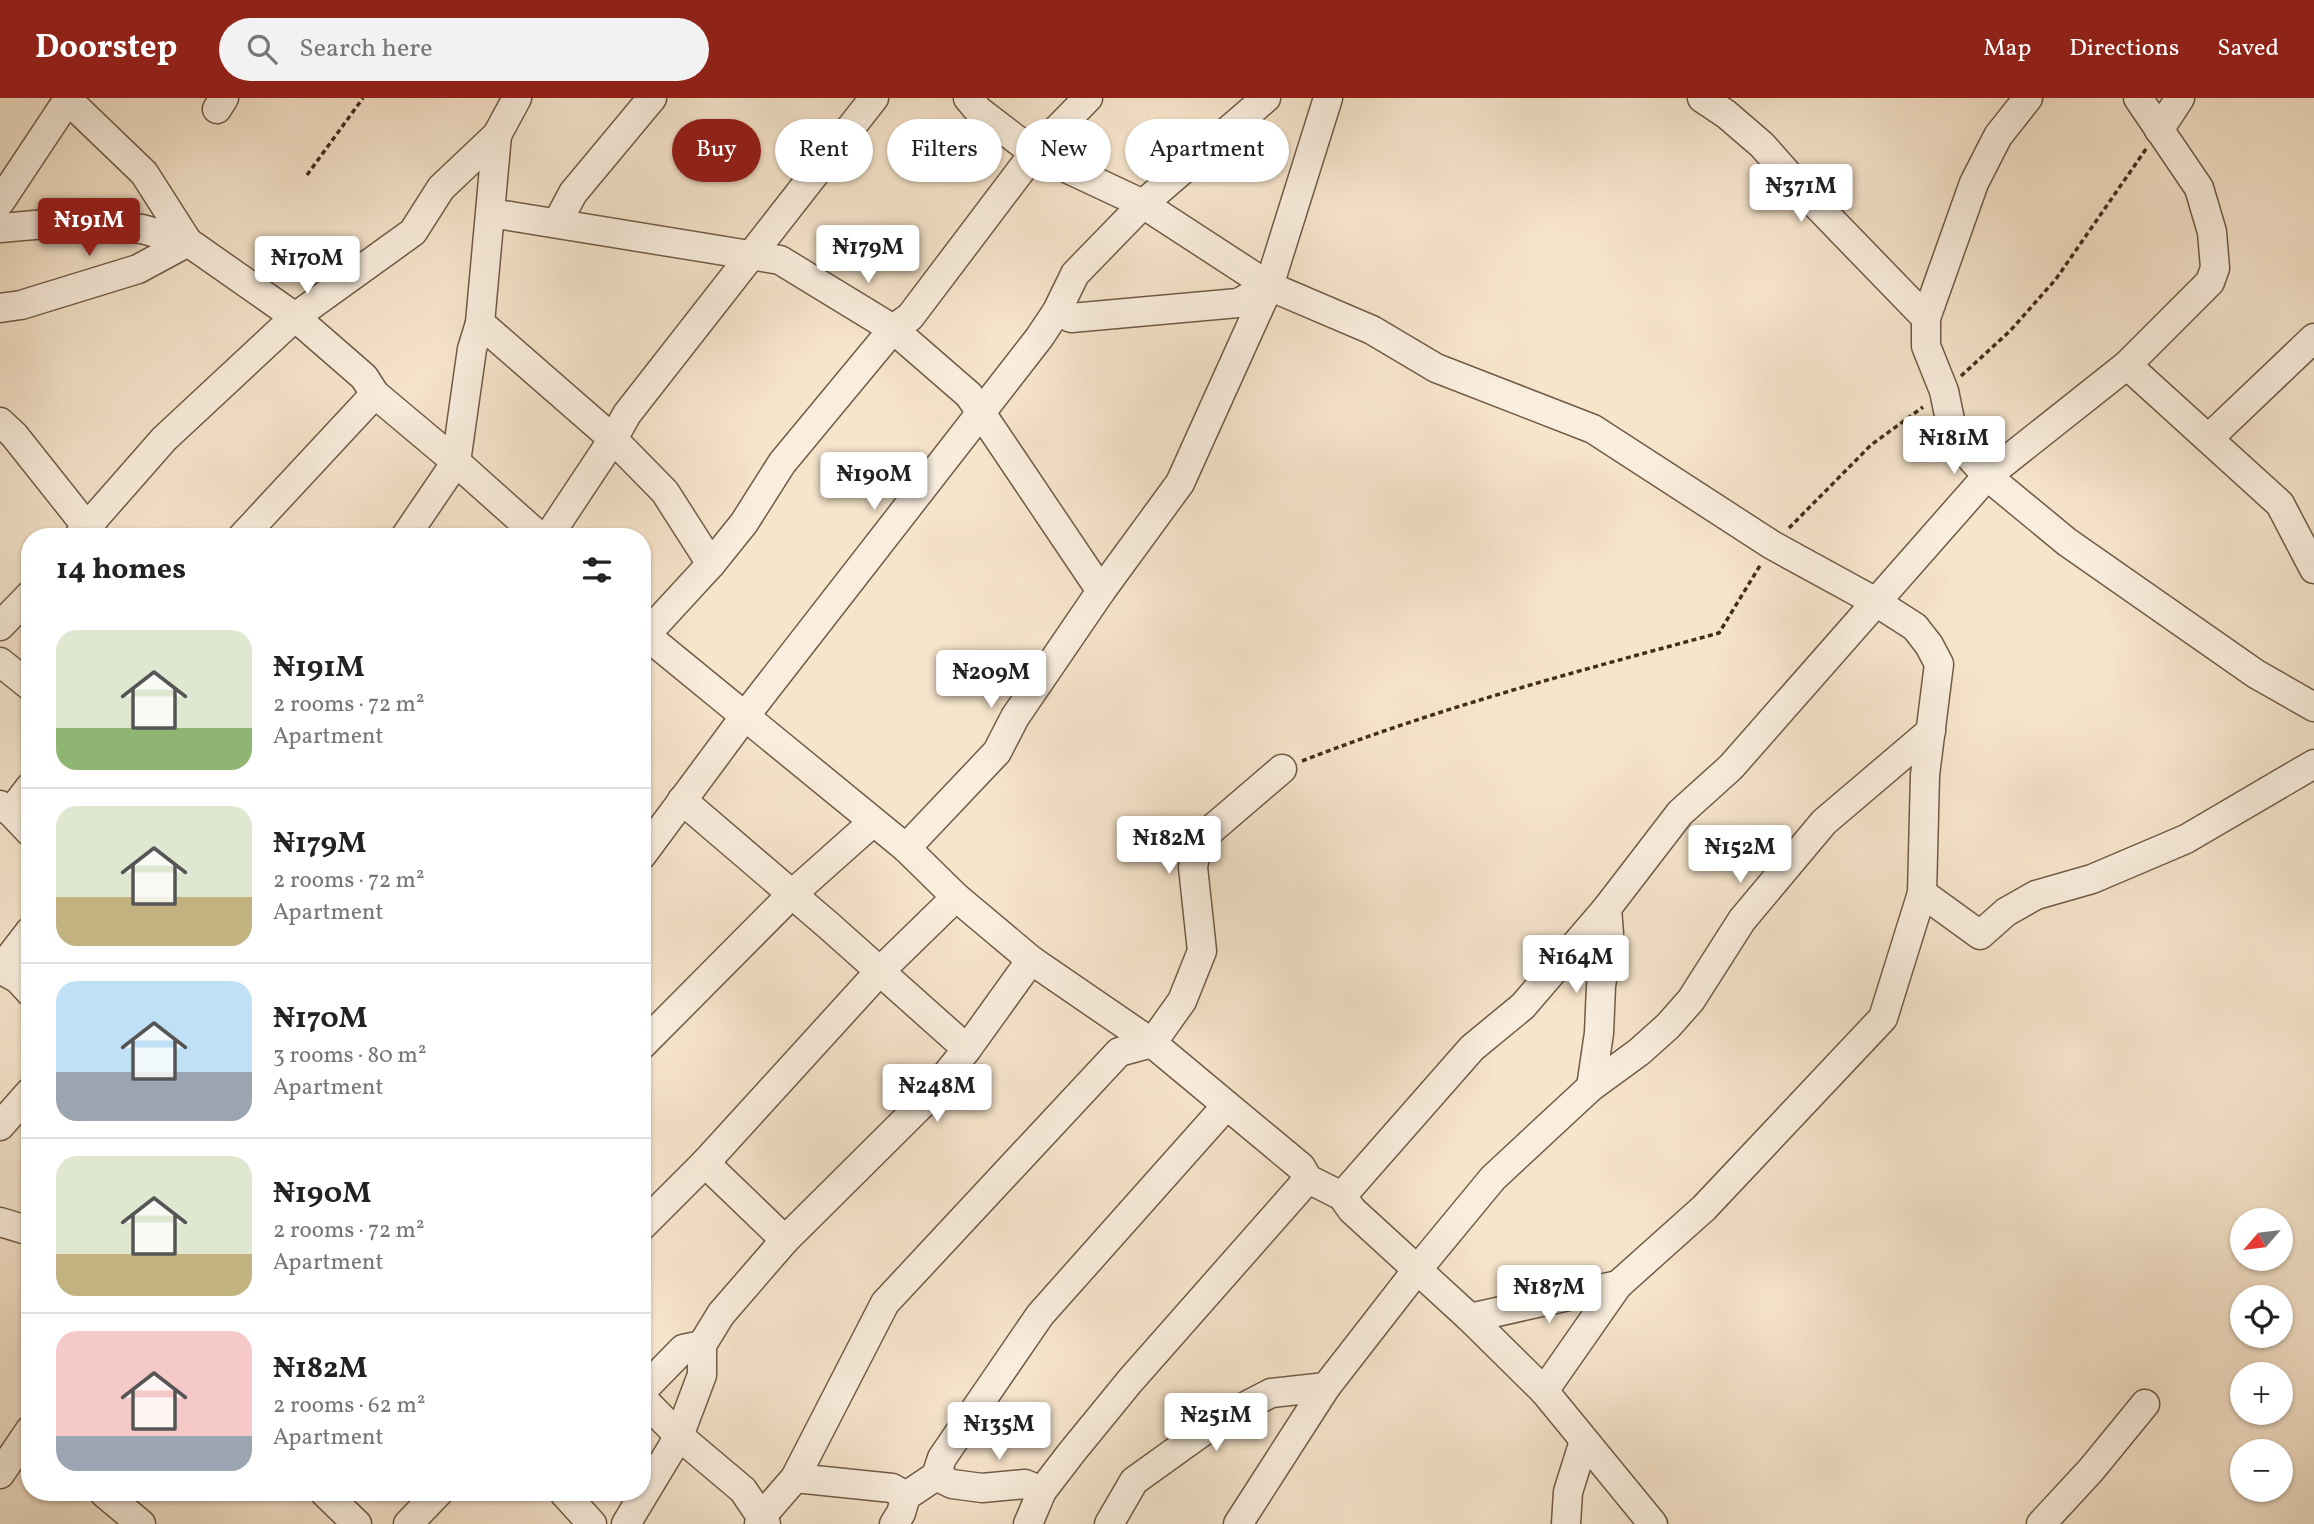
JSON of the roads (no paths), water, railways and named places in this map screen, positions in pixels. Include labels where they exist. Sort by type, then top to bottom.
[{"type":"street","points":[[0,202],[67,98],[144,173],[188,242]]},
{"type":"street","points":[[91,528],[164,439],[295,317],[414,232],[441,188],[497,135],[517,98]]},
{"type":"street","points":[[557,223],[573,193],[652,98]]},
{"type":"street","points":[[554,528],[627,414],[874,98]]},
{"type":"street","points":[[968,98],[978,110],[1016,139]]},
{"type":"street","points":[[1067,119],[1088,98]]},
{"type":"street","points":[[651,843],[745,716],[981,414],[1057,311],[1075,274],[1143,204],[1266,98]]},
{"type":"street","points":[[906,848],[997,752],[1015,717],[1101,591],[1180,483],[1269,286],[1328,98]]},
{"type":"street","points":[[1702,98],[1726,114],[1762,145],[1801,189],[1927,318]]},
{"type":"street","points":[[2028,98],[1998,136],[1974,183],[1927,318],[1926,346],[1944,391],[1954,439],[1987,477],[2067,542],[2256,674],[2314,707]]},
{"type":"street","points":[[1342,1196],[1472,1048],[1522,1006],[1607,908],[1680,813],[1731,767],[1987,477],[2127,365],[2210,282],[2214,268],[2212,232],[2199,188],[2138,98]]},
{"type":"street","points":[[2159,130],[2180,98]]},
{"type":"street","points":[[411,528],[456,462],[472,349],[480,323],[497,135]]},
{"type":"street","points":[[651,628],[711,564],[744,523],[782,463],[893,329],[910,317],[1016,177]]},
{"type":"street","points":[[1096,182],[1143,204],[1269,286],[1372,330],[1436,368],[1593,429],[1772,545],[1876,602],[1915,627],[1939,664],[1926,775],[1922,893],[1882,1018],[1704,1208],[1618,1285],[1544,1391]]},
{"type":"street","points":[[491,212],[780,260],[893,329],[969,395],[1101,591]]},
{"type":"street","points":[[0,228],[68,222],[142,229],[188,242],[295,317],[363,377],[375,394],[530,528]]},
{"type":"street","points":[[0,308],[21,305],[138,269],[188,242]]},
{"type":"street","points":[[1057,311],[1071,317],[1238,303],[1269,286]]},
{"type":"street","points":[[480,323],[613,439],[665,492],[711,564]]},
{"type":"street","points":[[2209,438],[2314,338]]},
{"type":"street","points":[[2127,365],[2280,504],[2314,569]]},
{"type":"street","points":[[250,528],[375,394]]},
{"type":"street","points":[[0,422],[13,435],[83,528]]},
{"type":"street","points":[[0,626],[21,604]]},
{"type":"street","points":[[651,642],[906,848],[956,897],[1031,960],[1152,1043],[1301,1167],[1308,1178],[1342,1196],[1352,1210],[1470,1318],[1544,1391],[1653,1524]]},
{"type":"street","points":[[0,662],[21,679]]},
{"type":"street","points":[[1238,1524],[1326,1387],[1493,1178],[1591,1087],[1639,1052],[1668,1026],[1691,1000],[1742,920],[1824,822],[1931,731]]},
{"type":"street","points":[[1922,893],[1980,935],[2006,912],[2036,895],[2092,879],[2186,839],[2314,764]]},
{"type":"street","points":[[651,1407],[679,1436],[743,1490],[762,1521],[795,1478],[885,1303],[1119,1052],[1152,1043],[1182,1001],[1202,951],[1193,867],[1198,841],[1282,769]]},
{"type":"street","points":[[682,800],[967,1049]]},
{"type":"street","points":[[651,1036],[791,895],[873,822]]},
{"type":"street","points":[[651,1217],[705,1163],[879,972],[956,897]]},
{"type":"street","points":[[1591,1087],[1609,934],[1607,908]]},
{"type":"street","points":[[21,942],[0,969],[21,982]]},
{"type":"street","points":[[651,1482],[679,1436],[702,1374],[702,1345],[721,1314],[785,1240],[926,1100],[967,1049],[1031,960]]},
{"type":"street","points":[[0,1126],[21,1102]]},
{"type":"street","points":[[894,1524],[901,1513],[906,1496],[936,1476],[942,1458],[1040,1315],[1226,1106]]},
{"type":"street","points":[[705,1163],[785,1240]]},
{"type":"street","points":[[1028,1524],[1042,1491],[1130,1381],[1308,1178]]},
{"type":"street","points":[[0,1222],[21,1228]]},
{"type":"street","points":[[1470,1318],[1618,1285]]},
{"type":"street","points":[[651,1382],[683,1349],[702,1345]]},
{"type":"street","points":[[1109,1524],[1134,1481],[1219,1420],[1271,1393],[1326,1387]]},
{"type":"street","points":[[2040,1524],[2091,1470],[2145,1404]]},
{"type":"street","points":[[1566,1524],[1568,1492],[1584,1441]]},
{"type":"street","points":[[0,1474],[21,1443]]},
{"type":"street","points":[[936,1476],[952,1484],[982,1488],[1025,1484],[1042,1491]]},
{"type":"street","points":[[795,1478],[892,1488],[906,1496]]},
{"type":"street","points":[[114,1501],[141,1524]]},
{"type":"street","points":[[333,1501],[357,1524]]},
{"type":"street","points":[[408,1524],[430,1501]]},
{"type":"street","points":[[571,1501],[592,1524]]},
{"type":"street","points":[[626,1524],[640,1501]]}]
